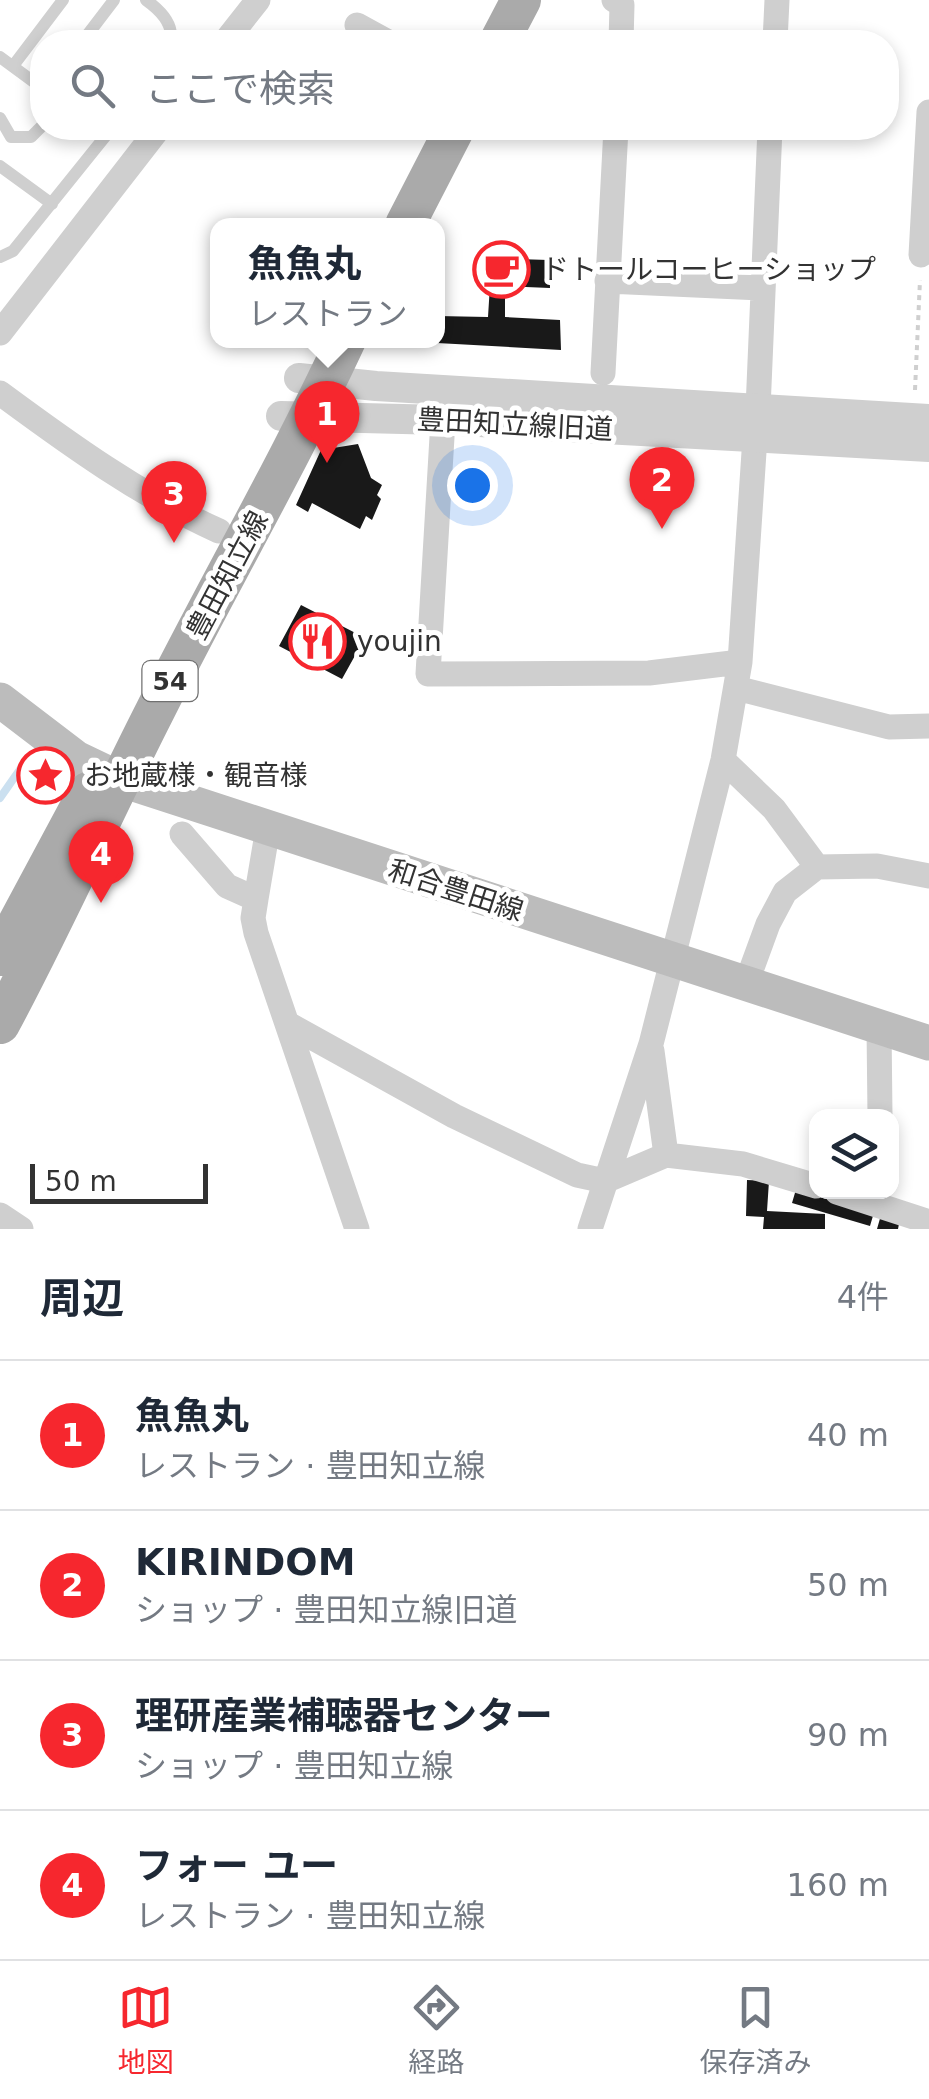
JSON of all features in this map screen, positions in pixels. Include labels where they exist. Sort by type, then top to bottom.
[{"type":"main road","points":[[476,30],[491,0]]},
{"type":"main road","points":[[505,30],[520,0]]},
{"type":"main road","points":[[381,218],[420,140]]},
{"type":"main road","points":[[409,218],[449,140]]},
{"type":"main road","name":"豊田知立線","points":[[314,379],[317,348]]},
{"type":"main road","name":"豊田知立線","points":[[0,956],[110,774],[314,379],[339,348]]},
{"type":"main road","name":"豊田知立線","points":[[0,1024],[110,774],[170,622],[219,531],[296,417]]},
{"type":"main road","name":"和合豊田線","points":[[0,700],[76,758],[110,774],[929,1043]]},
{"type":"street","points":[[234,30],[258,0]]},
{"type":"street","points":[[614,0],[622,5],[621,30]]},
{"type":"street","points":[[776,30],[777,0]]},
{"type":"street","points":[[357,26],[365,30]]},
{"type":"street","points":[[921,255],[929,112]]},
{"type":"street","points":[[0,333],[150,140]]},
{"type":"street","points":[[603,374],[615,140]]},
{"type":"street","points":[[590,1229],[674,962],[723,760],[738,675],[756,423],[769,140]]},
{"type":"street","points":[[607,280],[762,288]]},
{"type":"street","name":"豊田知立線旧道","points":[[314,379],[756,423],[929,447]]},
{"type":"street","points":[[0,393],[179,513],[219,531]]},
{"type":"street","name":"豊田知立線旧道","points":[[296,417],[756,423],[922,410]]},
{"type":"street","points":[[443,420],[428,674],[738,675],[889,727],[929,726]]},
{"type":"street","points":[[723,760],[774,810],[817,867]]},
{"type":"street","points":[[268,828],[253,918],[256,933],[357,1229]]},
{"type":"street","points":[[182,834],[227,886],[256,899]]},
{"type":"street","points":[[746,984],[768,924],[785,892],[817,867],[877,866],[929,876]]},
{"type":"street","points":[[288,1024],[454,1116],[577,1175],[605,1182],[666,1154],[742,1164],[809,1184]]},
{"type":"street","points":[[879,1027],[880,1109]]},
{"type":"street","points":[[651,1044],[666,1154]]},
{"type":"street","points":[[878,1199],[929,1222]]},
{"type":"street","points":[[0,1215],[21,1229]]},
{"type":"lane","points":[[40,30],[63,0]]},
{"type":"lane","points":[[91,30],[114,0]]},
{"type":"lane","points":[[146,0],[162,12],[170,30]]},
{"type":"lane","points":[[13,66],[30,44]]},
{"type":"lane","points":[[0,58],[30,79]]},
{"type":"lane","points":[[0,118],[10,137],[30,137]]},
{"type":"lane","points":[[0,257],[13,251],[98,140]]},
{"type":"lane","points":[[2,171],[52,204]]},
{"type":"path","points":[[921,255],[922,410]]},
{"type":"building","points":[[480,258],[549,260],[550,288],[505,286],[505,317],[560,320],[561,350],[445,343],[445,316],[488,317],[490,285],[481,285]]},
{"type":"building","points":[[358,444],[371,478],[382,485],[372,520],[366,516],[360,529],[312,503],[308,512],[296,505],[321,450]]},
{"type":"building","points":[[301,605],[373,642],[366,657],[357,652],[342,679],[279,646]]},
{"type":"building","points":[[747,1180],[769,1181],[767,1211],[825,1214],[825,1229],[763,1229],[764,1217],[746,1216]]},
{"type":"building","points":[[797,1186],[809,1190],[809,1199],[841,1199],[875,1209],[870,1226],[792,1203]]},
{"type":"building","points":[[881,1215],[900,1219],[898,1229],[877,1229]]},
{"type":"waterway","points":[[0,798],[21,768],[41,758]]},
{"type":"place","name":"ドトールコーヒーショップ","points":[[502,269]]},
{"type":"place","name":"魚魚丸","points":[[327,463]]},
{"type":"place","name":"KIRINDOM","points":[[662,529]]},
{"type":"place","name":"理研産業補聴器センター","points":[[174,543]]},
{"type":"place","name":"youjin","points":[[318,641]]},
{"type":"place","name":"お地蔵様・観音様","points":[[45,775]]},
{"type":"place","name":"フォー ユー","points":[[101,903]]}]
